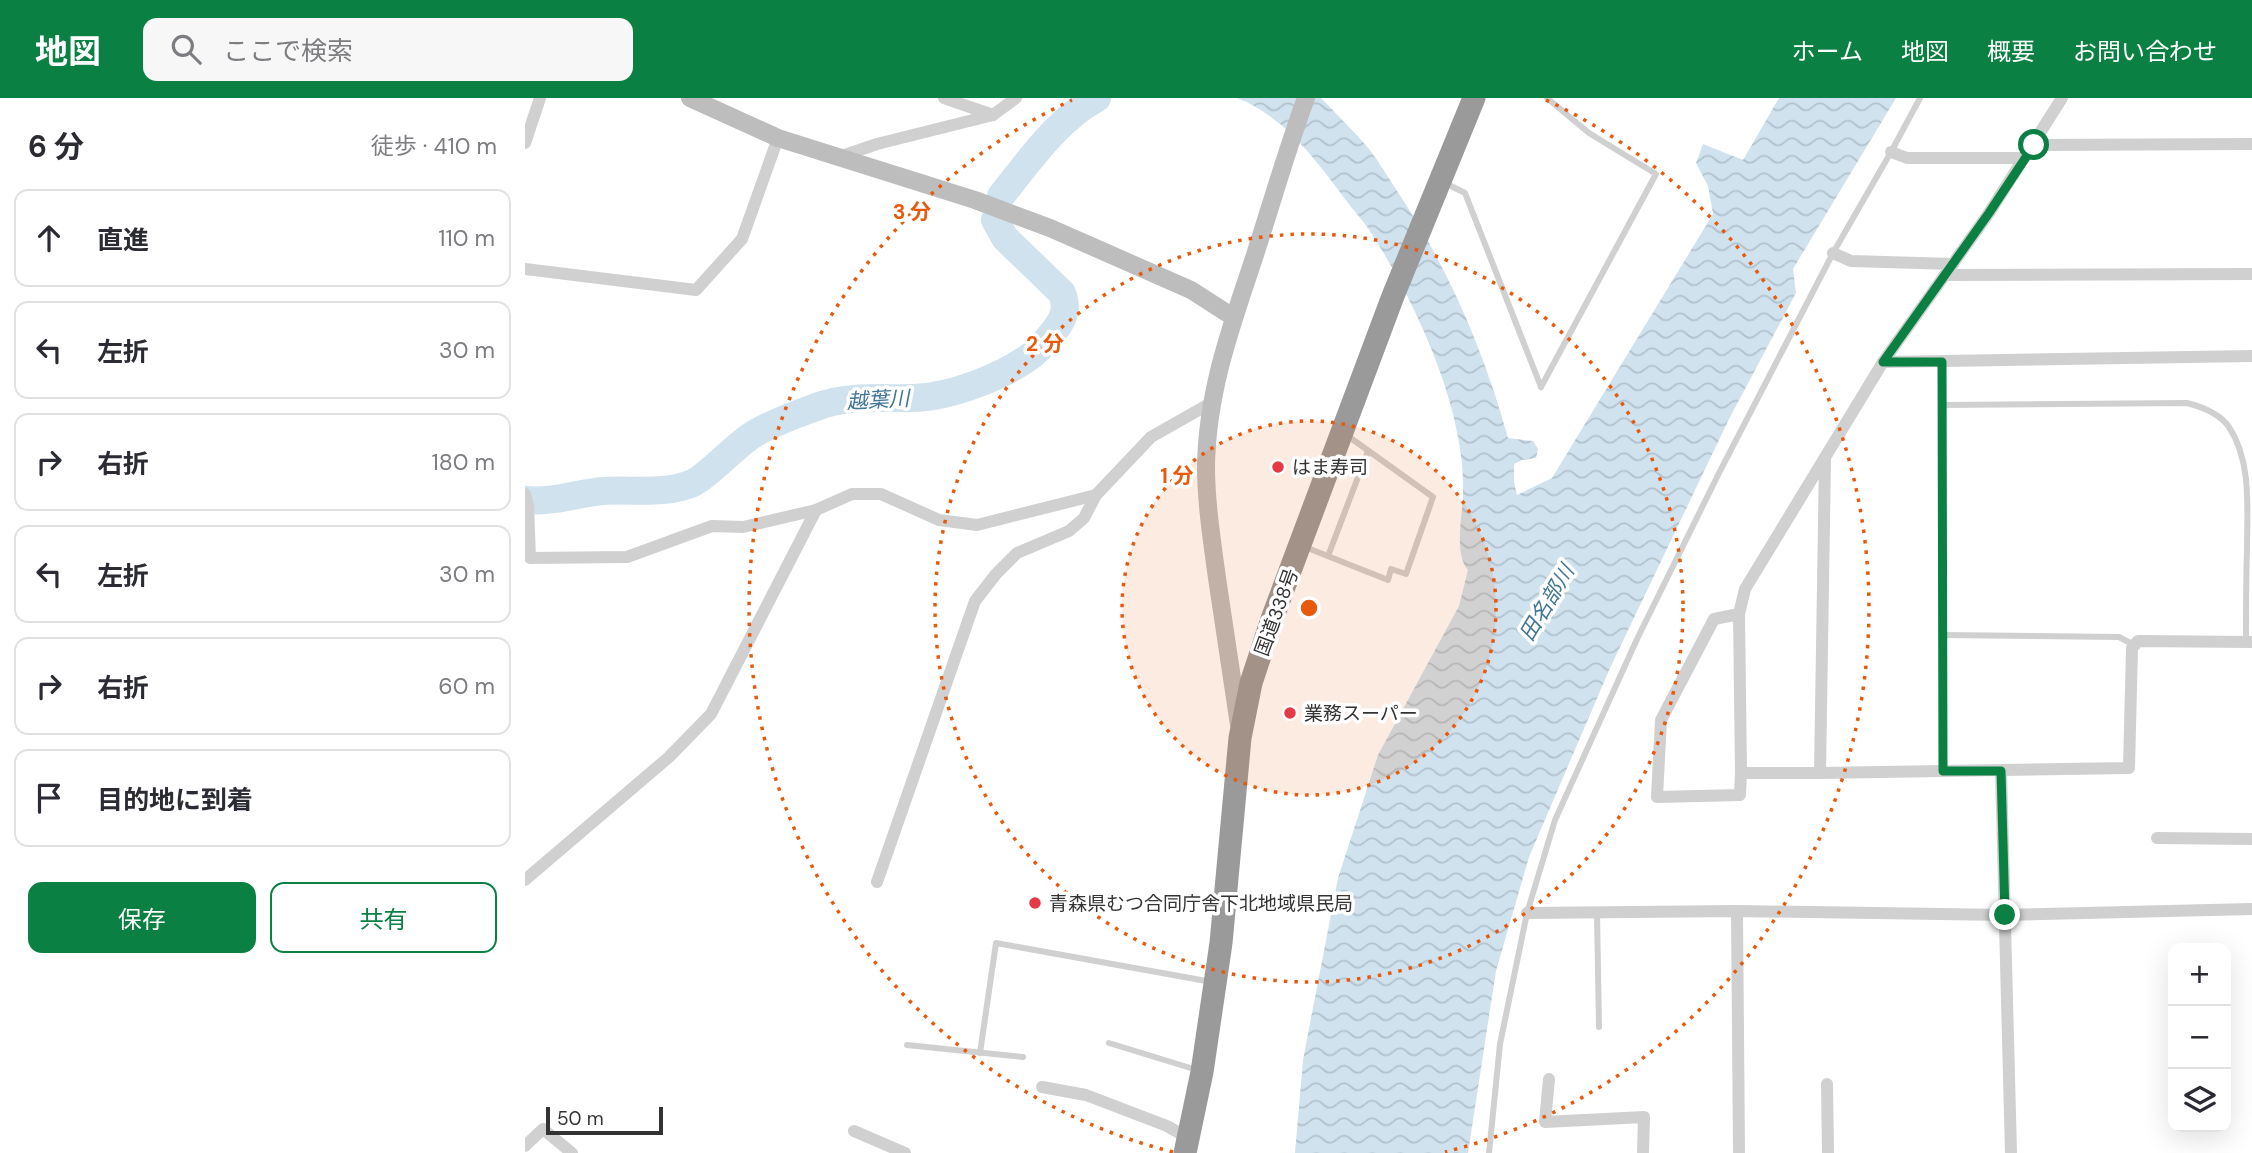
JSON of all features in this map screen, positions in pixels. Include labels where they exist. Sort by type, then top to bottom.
[{"type":"highway","name":"国道338号","points":[[1186,1146],[1202,1072],[1221,943],[1241,738],[1251,683],[1272,620],[1394,296],[1474,98]]},
{"type":"street","points":[[525,143],[541,98]]},
{"type":"street","points":[[690,98],[778,138],[975,200],[1050,228],[1191,290],[1233,317]]},
{"type":"street","points":[[944,98],[993,115]]},
{"type":"street","points":[[839,157],[877,144],[993,115],[1016,98]]},
{"type":"street","points":[[1241,738],[1211,533],[1206,466],[1211,403],[1233,317],[1305,98]]},
{"type":"street","points":[[1739,614],[1714,619],[1661,720],[1657,797],[1740,795],[1739,614],[1745,589],[1883,362],[2034,145],[2062,98]]},
{"type":"street","points":[[525,269],[696,290],[742,239],[778,138]]},
{"type":"street","points":[[2034,145],[2252,144]]},
{"type":"street","points":[[1891,152],[1907,158],[2024,158]]},
{"type":"street","points":[[1833,253],[1851,261],[1949,270],[2252,274]]},
{"type":"street","points":[[1883,362],[2252,356]]},
{"type":"street","points":[[877,883],[975,601],[1017,553],[1069,531],[1084,518],[1095,495],[1151,437],[1211,403]]},
{"type":"street","points":[[1821,773],[1825,458]]},
{"type":"street","points":[[525,494],[528,505],[530,558],[627,557],[712,526],[743,527],[816,510],[852,494],[881,494],[939,520],[977,525],[1095,495]]},
{"type":"street","points":[[525,880],[669,757],[711,714],[816,510]]},
{"type":"street","points":[[1741,773],[2129,768],[2131,648],[2138,642],[2249,642]]},
{"type":"street","points":[[2001,771],[2011,1153]]},
{"type":"street","points":[[2157,838],[2252,839]]},
{"type":"street","points":[[1527,913],[1737,911],[2005,915],[2252,909]]},
{"type":"street","points":[[1737,911],[1739,1153]]},
{"type":"street","points":[[1549,1079],[1545,1122],[1644,1117],[1643,1153]]},
{"type":"street","points":[[1827,1084],[1828,1153]]},
{"type":"street","points":[[1042,1087],[1086,1095],[1167,1126],[1186,1146]]},
{"type":"street","points":[[525,1146],[543,1129],[572,1153]]},
{"type":"street","points":[[854,1131],[905,1153]]},
{"type":"lane","points":[[1440,180],[1465,193],[1541,387],[1656,174],[1589,133],[1547,98]]},
{"type":"lane","points":[[1489,1153],[1500,1044],[1527,913],[1555,820],[1638,637],[1719,472],[1833,253],[1920,98]]},
{"type":"lane","points":[[1942,362],[1943,771]]},
{"type":"lane","points":[[1942,405],[2187,403],[2215,414],[2227,425],[2236,440],[2246,477],[2249,642]]},
{"type":"lane","points":[[1300,545],[1388,580],[1391,569],[1406,574],[1433,497],[1342,433]]},
{"type":"lane","points":[[1328,556],[1368,450]]},
{"type":"lane","points":[[1942,635],[2119,637],[2134,645]]},
{"type":"lane","points":[[1597,912],[1599,1027]]},
{"type":"lane","points":[[980,1052],[996,943],[1215,982]]},
{"type":"lane","points":[[1109,1042],[1202,1072]]},
{"type":"lane","points":[[907,1045],[1023,1057]]},
{"type":"water","name":"田名部川","points":[[1237,98],[1321,98],[1377,160],[1417,222],[1449,281],[1476,342],[1508,438],[1533,441],[1538,449],[1536,458],[1514,464],[1517,495],[1552,478],[1713,214],[1708,186],[1696,163],[1703,144],[1743,160],[1779,98],[1896,98],[1793,269],[1796,293],[1729,419],[1610,668],[1529,857],[1496,971],[1468,1153],[1295,1153],[1303,1060],[1338,878],[1378,755],[1459,606],[1468,570],[1460,545],[1463,473],[1455,421],[1437,364],[1412,306],[1383,252],[1368,228],[1298,141],[1270,116]]},
{"type":"waterway","name":"越葉川","points":[[1001,196],[1056,129],[1097,98]]},
{"type":"waterway","name":"越葉川","points":[[525,500],[545,500],[604,491],[682,487],[699,479],[757,432],[819,406],[854,399],[914,398],[944,394],[976,384],[1020,363],[1037,351],[1058,326],[1063,316],[1064,299],[1062,293],[1005,238],[995,220]]},
{"type":"place","name":"はま寿司","points":[[1278,467]]},
{"type":"place","name":"業務スーパー","points":[[1290,713]]},
{"type":"place","name":"青森県むつ合同庁舎下北地域県民局","points":[[1035,903]]},
{"type":"route","points":[[2005,915],[2001,771],[1943,771],[1942,362],[1883,362],[2034,145]]}]
